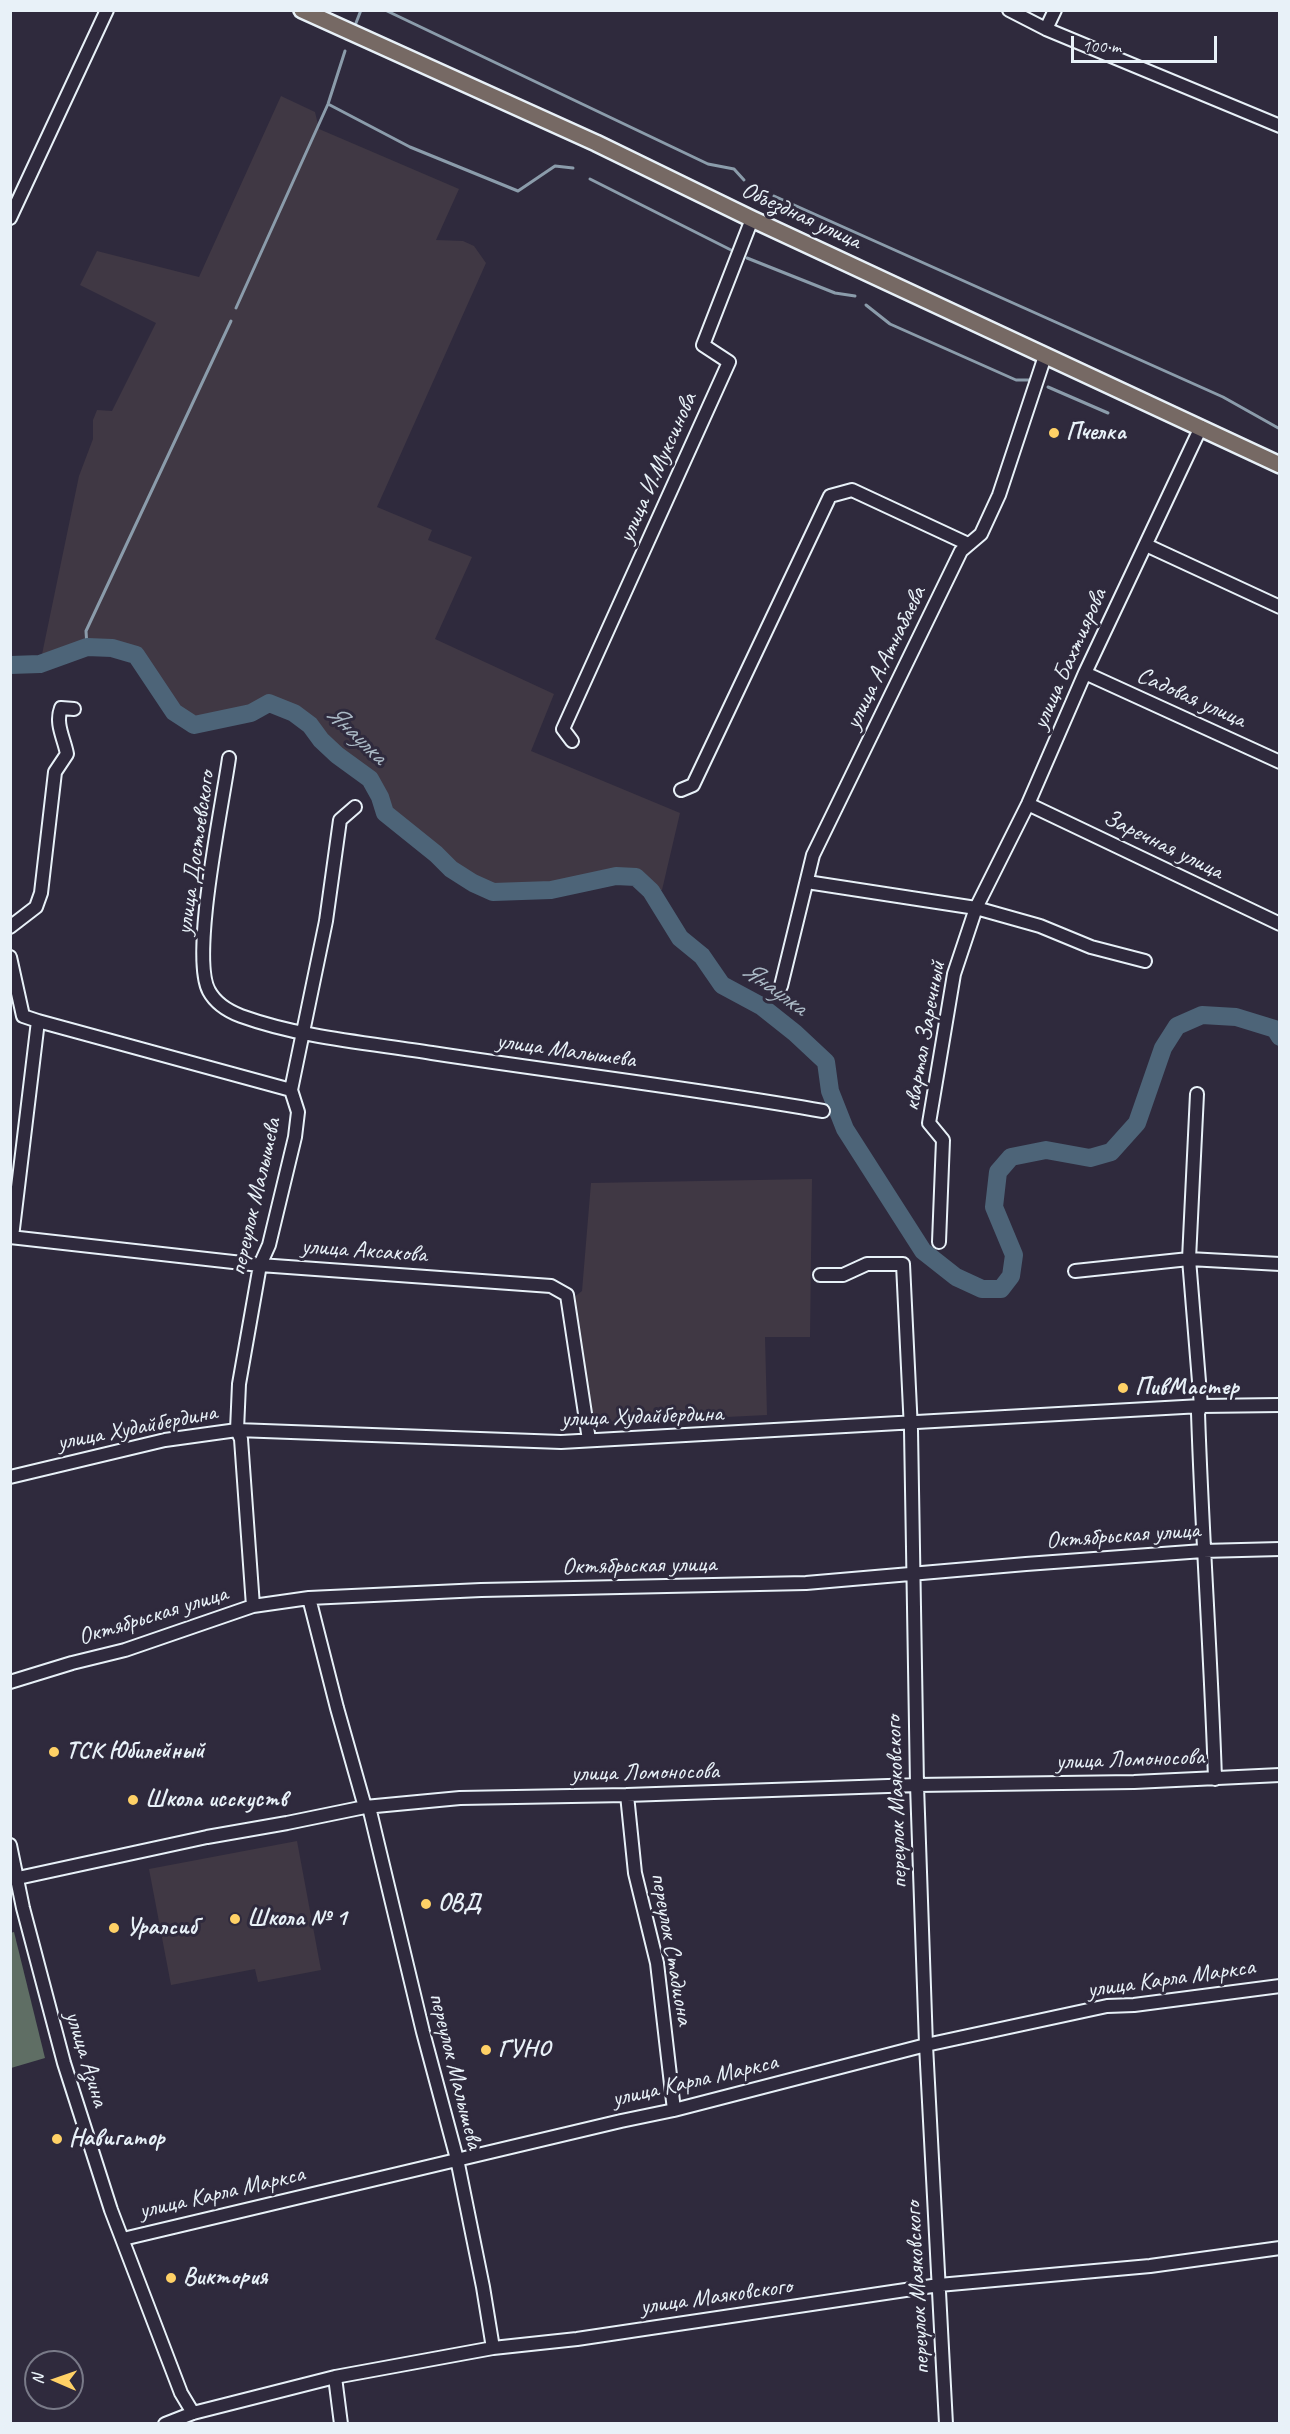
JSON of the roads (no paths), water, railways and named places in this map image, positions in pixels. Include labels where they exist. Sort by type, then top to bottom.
[{"type":"main road","name":"Объездная улица","points":[[302,10],[596,143],[752,219],[1280,465]]},
{"type":"street","points":[[10,218],[107,10]]},
{"type":"street","points":[[1009,10],[1046,29],[1280,126]]},
{"type":"street","points":[[1046,29],[1055,10]]},
{"type":"street","name":"улица И.Муксинова","points":[[572,741],[563,729],[729,362],[703,345],[752,219]]},
{"type":"street","name":"улица А.Атнабаева","points":[[782,986],[813,855],[961,550],[981,534],[999,495],[1045,356]]},
{"type":"street","name":"улица Бахтиярова","points":[[976,908],[1028,804],[1085,674],[1201,428]]},
{"type":"street","points":[[681,790],[693,785],[831,496],[852,490],[968,544]]},
{"type":"street","points":[[1146,545],[1280,607]]},
{"type":"street","name":"Садовая улица","points":[[1085,674],[1280,762]]},
{"type":"street","points":[[10,927],[36,907],[41,893],[56,772],[67,754],[60,734],[59,714],[61,708],[74,709]]},
{"type":"street","name":"улица Достоевского","points":[[230,758],[203,933],[208,990],[220,1006],[240,1016],[303,1033]]},
{"type":"street","name":"Заречная улица","points":[[1028,804],[1280,924]]},
{"type":"street","name":"переулок Малышева","points":[[253,1606],[240,1439],[237,1430],[239,1384],[260,1265],[268,1245],[295,1137],[298,1112],[291,1090],[326,921],[340,820],[355,807]]},
{"type":"street","points":[[807,882],[976,908],[1041,926],[1091,947],[1145,961]]},
{"type":"street","name":"квартал Заречный","points":[[939,1242],[943,1140],[929,1123],[954,974],[976,908]]},
{"type":"street","points":[[10,957],[23,1016],[291,1090]]},
{"type":"street","points":[[11,1237],[38,1020]]},
{"type":"street","name":"улица Малышева","points":[[303,1033],[479,1060],[719,1092],[823,1111]]},
{"type":"street","points":[[1197,1094],[1189,1258],[1201,1406],[1197,1413],[1203,1551],[1212,1671],[1215,1779]]},
{"type":"street","name":"улица Аксакова","points":[[11,1237],[260,1265],[551,1286],[567,1295],[589,1440]]},
{"type":"street","points":[[1075,1271],[1189,1258],[1280,1264]]},
{"type":"street","name":"переулок Маяковского","points":[[820,1275],[843,1275],[867,1264],[903,1264],[910,1422],[917,1785],[926,2045],[946,2424]]},
{"type":"street","name":"улица Худайбердина","points":[[10,1477],[165,1440],[237,1430],[561,1442],[1201,1406],[1280,1406]]},
{"type":"street","name":"Октябрьская улица","points":[[10,1682],[125,1650],[253,1606],[309,1598],[481,1590],[806,1583],[1203,1551],[1280,1549]]},
{"type":"street","name":"переулок Малышева","points":[[309,1598],[337,1708],[367,1807],[457,2159],[494,2348]]},
{"type":"street","name":"улица Ломоносова","points":[[18,1878],[207,1837],[287,1824],[367,1807],[459,1798],[1215,1779],[1280,1774]]},
{"type":"street","name":"переулок Стадиона","points":[[627,1795],[635,1873],[657,1963],[674,2110]]},
{"type":"street","name":"улица Азина","points":[[10,1845],[23,1908],[64,2063],[111,2210],[181,2392],[193,2413]]},
{"type":"street","name":"улица Карла Маркса","points":[[123,2239],[674,2110],[926,2045],[1107,2006],[1134,2005],[1280,1986]]},
{"type":"street","name":"улица Маяковского","points":[[165,2424],[193,2413],[335,2377],[494,2348],[577,2339],[939,2286],[1150,2266],[1280,2248]]},
{"type":"street","points":[[335,2377],[341,2424]]},
{"type":"waterway","points":[[356,23],[361,10]]},
{"type":"waterway","points":[[385,10],[708,164],[734,169],[744,180]]},
{"type":"waterway","points":[[236,308],[328,104],[345,51]]},
{"type":"waterway","points":[[328,104],[410,147],[518,191],[555,166],[573,168]]},
{"type":"waterway","points":[[590,179],[731,250]]},
{"type":"waterway","points":[[774,196],[1223,397],[1280,429]]},
{"type":"waterway","points":[[747,258],[835,293],[855,296]]},
{"type":"waterway","points":[[866,305],[890,324],[1016,380],[1031,380]]},
{"type":"waterway","points":[[87,647],[86,631],[231,321]]},
{"type":"waterway","points":[[1048,387],[1108,413]]},
{"type":"waterway","name":"Янаулка","points":[[10,665],[40,664],[87,647],[112,648],[136,655],[174,712],[194,725],[251,713],[269,703],[294,713],[310,725],[321,740],[337,755],[370,779],[380,797],[385,813],[451,869],[493,892],[551,890],[616,876],[636,877],[651,891],[680,938],[702,956],[722,985],[761,1006],[826,1062],[830,1091],[845,1129],[923,1251],[956,1277],[982,1289],[1001,1289],[1011,1276],[1014,1255],[994,1207],[998,1172],[1011,1157],[1046,1150],[1090,1158],[1111,1152],[1137,1123],[1163,1048],[1177,1026],[1202,1015],[1236,1017],[1275,1029],[1280,1037]]},
{"type":"place","name":"Пчелка","points":[[1054,433]]},
{"type":"place","name":"ПивМастер","points":[[1123,1388]]},
{"type":"place","name":"ТСК Юбилейный","points":[[54,1752]]},
{"type":"place","name":"Школа исскуств","points":[[133,1800]]},
{"type":"place","name":"ОВД","points":[[426,1904]]},
{"type":"place","name":"Школа № 1","points":[[235,1919]]},
{"type":"place","name":"Уралсиб","points":[[114,1928]]},
{"type":"place","name":"ГУНО","points":[[486,2050]]},
{"type":"place","name":"Навигатор","points":[[57,2139]]},
{"type":"place","name":"Виктория","points":[[171,2278]]}]
